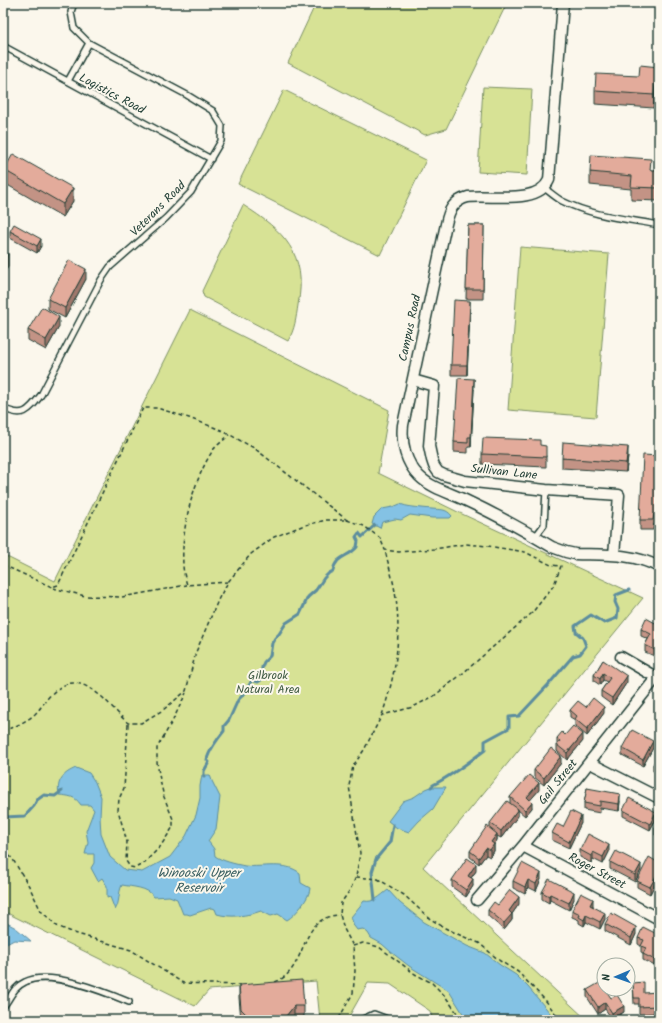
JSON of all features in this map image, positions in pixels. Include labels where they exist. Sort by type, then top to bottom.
[{"type":"street","points":[[544,188],[549,180],[550,174],[563,3]]},
{"type":"street","name":"Campus Road","points":[[544,188],[535,194],[524,196],[468,197],[458,200],[451,208],[446,224],[403,425],[402,435],[406,455],[415,471],[421,478],[432,486],[466,501],[552,547],[566,552],[614,555],[641,559],[659,567]]},
{"type":"street","name":"Sullivan Lane","points":[[412,380],[434,386],[429,446],[432,460],[438,472],[444,476],[458,480],[546,490],[619,495],[614,555]]},
{"type":"street","points":[[621,657],[658,678]]},
{"type":"street","name":"Gail Street","points":[[477,900],[523,846],[658,678]]},
{"type":"street","points":[[590,763],[659,798]]},
{"type":"street","name":"Roger Street","points":[[523,846],[659,919]]},
{"type":"lane","name":"Veterans Road","points":[[3,408],[11,412],[23,413],[30,409],[41,395],[100,280],[110,267],[178,206],[191,192],[221,142],[222,126],[213,111],[89,44],[74,28],[71,12],[74,3]]},
{"type":"lane","points":[[68,81],[89,44]]},
{"type":"lane","name":"Logistics Road","points":[[3,46],[211,159]]},
{"type":"lane","points":[[544,188],[563,201],[583,209],[614,217],[659,225]]},
{"type":"lane","points":[[535,537],[544,525],[546,490]]},
{"type":"lane","points":[[3,1007],[12,991],[26,981],[48,978],[77,983],[129,1002]]},
{"type":"lane","points":[[361,1020],[374,1014],[390,1020]]},
{"type":"path","points":[[52,588],[58,585],[143,408],[157,408],[189,418],[229,435],[254,448],[347,520],[364,526],[380,538],[385,550],[395,592],[398,621],[398,653],[391,687],[382,715],[364,750],[353,766],[349,786],[357,826],[360,853],[356,877],[350,890],[341,903],[340,915],[344,929],[353,946],[355,971],[352,993],[338,1020]]},
{"type":"path","points":[[187,585],[183,565],[185,529],[193,495],[201,472],[214,449],[229,435]]},
{"type":"path","points":[[128,723],[124,788],[119,799],[118,810],[127,842],[126,861],[130,866],[135,868],[143,864],[156,851],[173,827],[173,819],[164,797],[160,780],[157,762],[157,748],[173,720],[186,691],[196,652],[219,598],[228,582],[251,554],[274,537],[302,526],[326,520],[347,520]]},
{"type":"path","points":[[382,715],[413,707],[434,696],[462,674],[532,613],[554,585],[561,566],[551,565],[526,552],[466,544],[406,552],[385,550]]},
{"type":"path","points":[[3,565],[52,588],[85,596],[122,597],[187,585],[228,582]]},
{"type":"path","points":[[3,731],[16,727],[35,714],[60,686],[73,682],[83,685],[102,697],[128,723],[141,723],[163,710],[186,691]]},
{"type":"path","points":[[3,851],[12,858],[29,886],[41,911],[57,926],[74,933],[131,950],[183,983],[242,985]]},
{"type":"path","points":[[356,877],[378,879],[404,895],[429,918],[456,934],[479,943],[500,961],[518,972],[546,1001],[560,1020]]},
{"type":"path","points":[[273,983],[283,980],[297,962],[311,930],[321,920],[333,915],[340,915]]},
{"type":"path","points":[[353,946],[363,943],[378,947],[415,974],[432,983],[445,996],[462,1020]]},
{"type":"green space","points":[[316,3],[507,3],[446,129],[425,135],[288,63]]},
{"type":"green space","points":[[483,87],[532,89],[527,175],[478,172]]},
{"type":"green space","points":[[284,90],[426,160],[380,255],[238,184]]},
{"type":"green space","points":[[243,205],[270,224],[281,235],[290,246],[296,258],[300,287],[295,323],[288,341],[204,297],[202,291]]},
{"type":"green space","points":[[520,247],[609,254],[596,417],[508,410]]},
{"type":"green space","name":"Gilbrook Natural Area","points":[[190,310],[389,410],[378,473],[462,514],[643,598],[423,867],[587,1020],[433,1020],[430,1011],[390,984],[368,983],[347,1020],[320,1020],[316,981],[209,990],[195,1006],[3,911],[3,555],[55,581]]},
{"type":"water","points":[[400,504],[411,507],[443,510],[452,516],[450,518],[432,518],[410,515],[401,520],[395,519],[382,522],[380,528],[372,524],[374,517],[382,509]]},
{"type":"water","name":"Winooski Upper Reservoir","points":[[76,768],[89,773],[95,782],[101,797],[101,834],[110,857],[125,870],[142,872],[170,857],[186,836],[196,815],[200,798],[202,775],[210,775],[220,797],[216,829],[208,841],[214,849],[215,856],[225,861],[245,866],[281,866],[294,869],[300,873],[301,883],[310,888],[308,896],[302,906],[291,918],[287,920],[278,914],[271,916],[261,911],[239,916],[227,916],[217,914],[215,909],[211,908],[190,915],[183,914],[177,899],[169,896],[154,897],[144,889],[122,885],[118,904],[115,910],[110,897],[107,898],[107,886],[102,878],[98,881],[91,868],[94,863],[94,854],[85,854],[88,842],[86,831],[94,810],[90,805],[81,805],[72,797],[59,795],[58,790],[60,781],[68,772]]},
{"type":"water","points":[[431,787],[446,787],[433,809],[409,832],[397,828],[388,821],[403,801],[414,797]]},
{"type":"water","points":[[388,890],[400,903],[424,922],[467,946],[485,953],[516,975],[556,1020],[467,1020],[449,991],[409,966],[382,944],[371,938],[363,929],[357,930],[354,926],[351,917],[364,901],[374,900]]},
{"type":"water","points":[[3,921],[16,928],[31,941],[14,940],[3,946]]},
{"type":"building","points":[[640,65],[659,67],[659,84],[655,84],[654,95],[595,91],[596,74],[639,76]]},
{"type":"building","points":[[13,154],[73,188],[63,204],[4,170]]},
{"type":"building","points":[[591,155],[651,159],[650,170],[659,170],[659,188],[631,187],[632,176],[590,172]]},
{"type":"building","points":[[14,224],[41,239],[37,246],[10,231]]},
{"type":"building","points":[[468,225],[484,225],[483,289],[466,289]]},
{"type":"building","points":[[3,251],[8,254],[3,262]]},
{"type":"building","points":[[69,260],[86,269],[65,308],[48,299]]},
{"type":"building","points":[[454,300],[470,301],[467,365],[451,365]]},
{"type":"building","points":[[42,307],[59,317],[46,340],[28,330]]},
{"type":"building","points":[[458,378],[474,379],[471,437],[468,437],[468,443],[454,442]]},
{"type":"building","points":[[483,438],[540,440],[540,445],[546,446],[546,457],[482,454]]},
{"type":"building","points":[[563,442],[628,447],[626,463],[562,458]]},
{"type":"building","points":[[643,455],[659,456],[657,514],[654,514],[653,520],[640,520]]},
{"type":"building","points":[[646,618],[659,625],[659,652],[645,645],[651,634],[641,629]]},
{"type":"building","points":[[603,660],[627,676],[612,698],[601,691],[610,678],[603,673],[600,679],[594,675]]},
{"type":"building","points":[[659,697],[659,707],[655,704]]},
{"type":"building","points":[[593,698],[604,707],[587,729],[575,719],[577,716],[570,710],[578,701],[586,707]]},
{"type":"building","points":[[573,726],[583,734],[567,753],[557,745],[560,741],[557,738],[562,732],[565,735]]},
{"type":"building","points":[[632,730],[653,741],[643,760],[622,748]]},
{"type":"building","points":[[551,748],[561,756],[544,778],[534,770]]},
{"type":"building","points":[[659,753],[659,768],[653,765]]},
{"type":"building","points":[[529,775],[539,783],[527,797],[532,802],[525,810],[510,797]]},
{"type":"building","points":[[587,788],[620,794],[619,804],[600,801],[600,806],[584,803]]},
{"type":"building","points":[[629,798],[656,812],[650,824],[623,810]]},
{"type":"building","points":[[507,801],[518,809],[501,831],[490,823]]},
{"type":"building","points":[[571,811],[581,816],[569,842],[552,833],[557,824],[563,827]]},
{"type":"building","points":[[659,821],[659,830],[655,828]]},
{"type":"building","points":[[487,826],[497,834],[491,842],[494,844],[490,850],[486,848],[479,858],[470,851]]},
{"type":"building","points":[[588,834],[609,845],[603,857],[593,852],[591,856],[580,850]]},
{"type":"building","points":[[616,851],[641,864],[635,875],[610,862]]},
{"type":"building","points":[[649,857],[659,863],[659,877],[656,876],[650,887],[637,881]]},
{"type":"building","points":[[467,858],[476,864],[468,876],[473,879],[466,890],[452,880]]},
{"type":"building","points":[[522,863],[541,873],[536,884],[528,880],[525,887],[513,881]]},
{"type":"building","points":[[549,879],[574,892],[569,903],[542,892]]},
{"type":"building","points":[[510,890],[519,897],[509,911],[512,914],[504,923],[488,910],[494,902],[498,905]]},
{"type":"building","points":[[581,893],[593,899],[590,905],[605,913],[600,922],[586,915],[584,920],[579,917],[580,914],[572,910]]},
{"type":"building","points":[[611,913],[636,927],[631,938],[605,924]]},
{"type":"building","points":[[643,927],[659,935],[659,951],[655,960],[643,954],[646,948],[641,946],[644,940],[638,938]]},
{"type":"building","points":[[302,980],[304,1006],[294,1006],[286,1016],[287,1020],[252,1020],[241,1009],[239,985]]},
{"type":"building","points":[[644,982],[644,993],[657,992],[657,1006],[639,1007],[639,998],[634,998],[636,997],[636,983]]},
{"type":"building","points":[[596,985],[596,997],[618,997],[624,1006],[612,1013],[605,1002],[598,1007],[587,990]]},
{"type":"waterway","points":[[204,777],[204,771],[209,762],[207,760],[209,753],[224,731],[224,726],[229,720],[238,700],[245,693],[252,680],[258,682],[261,680],[262,667],[264,662],[270,656],[272,643],[275,638],[286,623],[300,614],[308,597],[316,590],[324,578],[333,571],[337,562],[354,551],[357,547],[358,541],[356,537],[359,533],[362,537],[375,525]]},
{"type":"waterway","points":[[431,787],[485,750],[485,741],[509,728],[509,717],[519,716],[573,656],[580,654],[586,646],[583,638],[576,632],[575,626],[591,615],[604,623],[617,618],[618,609],[615,602],[616,595],[629,590]]},
{"type":"waterway","points":[[3,821],[4,817],[25,816],[37,800],[44,795],[55,796],[62,791]]},
{"type":"waterway","points":[[375,900],[372,872],[376,859],[390,842],[393,825]]}]
